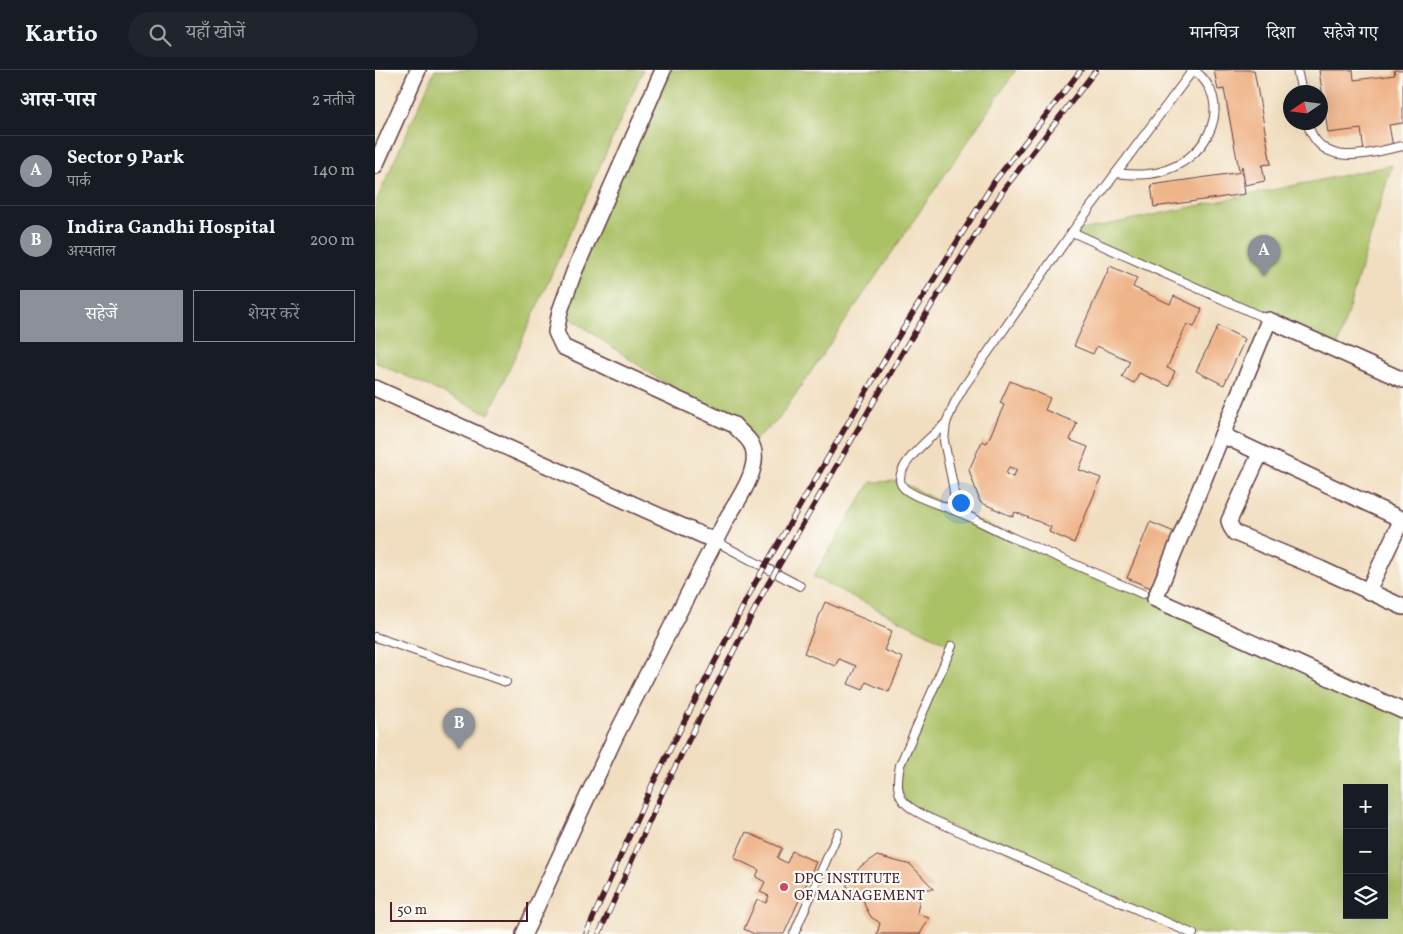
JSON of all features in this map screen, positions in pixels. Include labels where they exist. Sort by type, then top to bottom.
[{"type":"street","points":[[375,166],[418,70]]},
{"type":"street","points":[[524,934],[615,737],[726,520],[745,489],[755,460],[751,443],[734,425],[563,347],[556,332],[560,311],[574,272],[663,70]]},
{"type":"street","points":[[1403,380],[1269,320],[1155,599],[1403,711]]},
{"type":"street","points":[[375,388],[715,541]]},
{"type":"street","points":[[1221,435],[1402,520],[1368,591]]},
{"type":"street","points":[[1260,454],[1229,521],[1235,533],[1403,607]]},
{"type":"lane","points":[[956,511],[944,440],[946,423],[963,388],[1072,232],[1116,173],[1194,70],[1202,76],[1214,102],[1212,129],[1205,142],[1193,155],[1167,170],[1139,175],[1116,173]]},
{"type":"lane","points":[[1297,70],[1300,85]]},
{"type":"lane","points":[[1310,130],[1316,141],[1333,154],[1348,156],[1403,146]]},
{"type":"lane","points":[[1072,232],[1269,320]]},
{"type":"lane","points":[[946,423],[907,461],[900,474],[900,481],[903,487],[1011,537],[1143,594]]},
{"type":"lane","points":[[715,541],[800,586]]},
{"type":"lane","points":[[375,637],[506,682]]},
{"type":"lane","points":[[952,646],[899,765],[897,780],[901,800],[916,812],[931,819],[1193,934]]},
{"type":"lane","points":[[794,934],[838,833]]},
{"type":"green space","points":[[435,70],[643,70],[489,414],[375,362],[375,204]]},
{"type":"green space","points":[[665,70],[1016,70],[778,420],[751,443],[560,311]]},
{"type":"green space","points":[[1392,165],[1336,351],[1072,232]]},
{"type":"green space","points":[[900,481],[956,511],[1403,709],[1403,934],[1190,934],[909,807],[897,780],[952,646],[813,577],[871,482]]},
{"type":"building","points":[[1214,70],[1254,70],[1271,164],[1262,165],[1265,181],[1245,185],[1242,166],[1239,170],[1224,89],[1218,90]]},
{"type":"building","points":[[1319,70],[1353,70],[1354,80],[1395,75],[1394,70],[1403,70],[1403,123],[1389,125],[1393,147],[1364,151],[1361,129],[1328,133],[1328,85],[1321,85]]},
{"type":"building","points":[[1242,172],[1245,194],[1154,207],[1151,185]]},
{"type":"building","points":[[1110,266],[1137,278],[1133,287],[1170,304],[1174,296],[1202,309],[1194,327],[1187,324],[1167,368],[1175,371],[1169,386],[1139,373],[1134,383],[1122,377],[1130,361],[1097,346],[1093,354],[1074,346]]},
{"type":"building","points":[[1218,326],[1245,339],[1224,385],[1196,371]]},
{"type":"building","points":[[1010,381],[1050,398],[1045,410],[1077,423],[1070,440],[1088,447],[1079,470],[1101,478],[1074,543],[1049,532],[1051,527],[1015,512],[1013,517],[980,502],[969,470],[982,441],[987,443],[1004,405],[1000,403]],"holes":[[[1009,467],[1017,470],[1013,477],[1006,474]]]},
{"type":"building","points":[[1150,522],[1179,534],[1156,590],[1127,578]]},
{"type":"building","points":[[825,602],[892,631],[884,650],[903,658],[889,692],[866,682],[863,690],[848,684],[856,666],[839,659],[835,666],[804,653]]},
{"type":"building","name":"DPC INSTITUTE OF MANAGEMENT","points":[[746,832],[782,848],[777,858],[787,863],[792,851],[816,862],[784,934],[754,934],[744,929],[757,899],[766,903],[769,896],[760,892],[765,882],[756,877],[759,870],[734,858]]},
{"type":"building","points":[[877,856],[911,865],[934,889],[921,889],[917,914],[929,918],[920,934],[877,934],[880,923],[871,917],[865,906],[862,893],[846,886],[861,866]]},
{"type":"railway","points":[[586,934],[652,785],[754,585],[895,342],[994,182],[1081,70]]},
{"type":"railway","points":[[599,934],[663,791],[764,591],[905,348],[1004,189],[1096,70]]},
{"type":"place","name":"Sector 9 Park","points":[[1264,276]]},
{"type":"place","name":"Indira Gandhi Hospital","points":[[459,749]]},
{"type":"place","name":"DPC INSTITUTE OF MANAGEMENT","points":[[784,887]]}]
